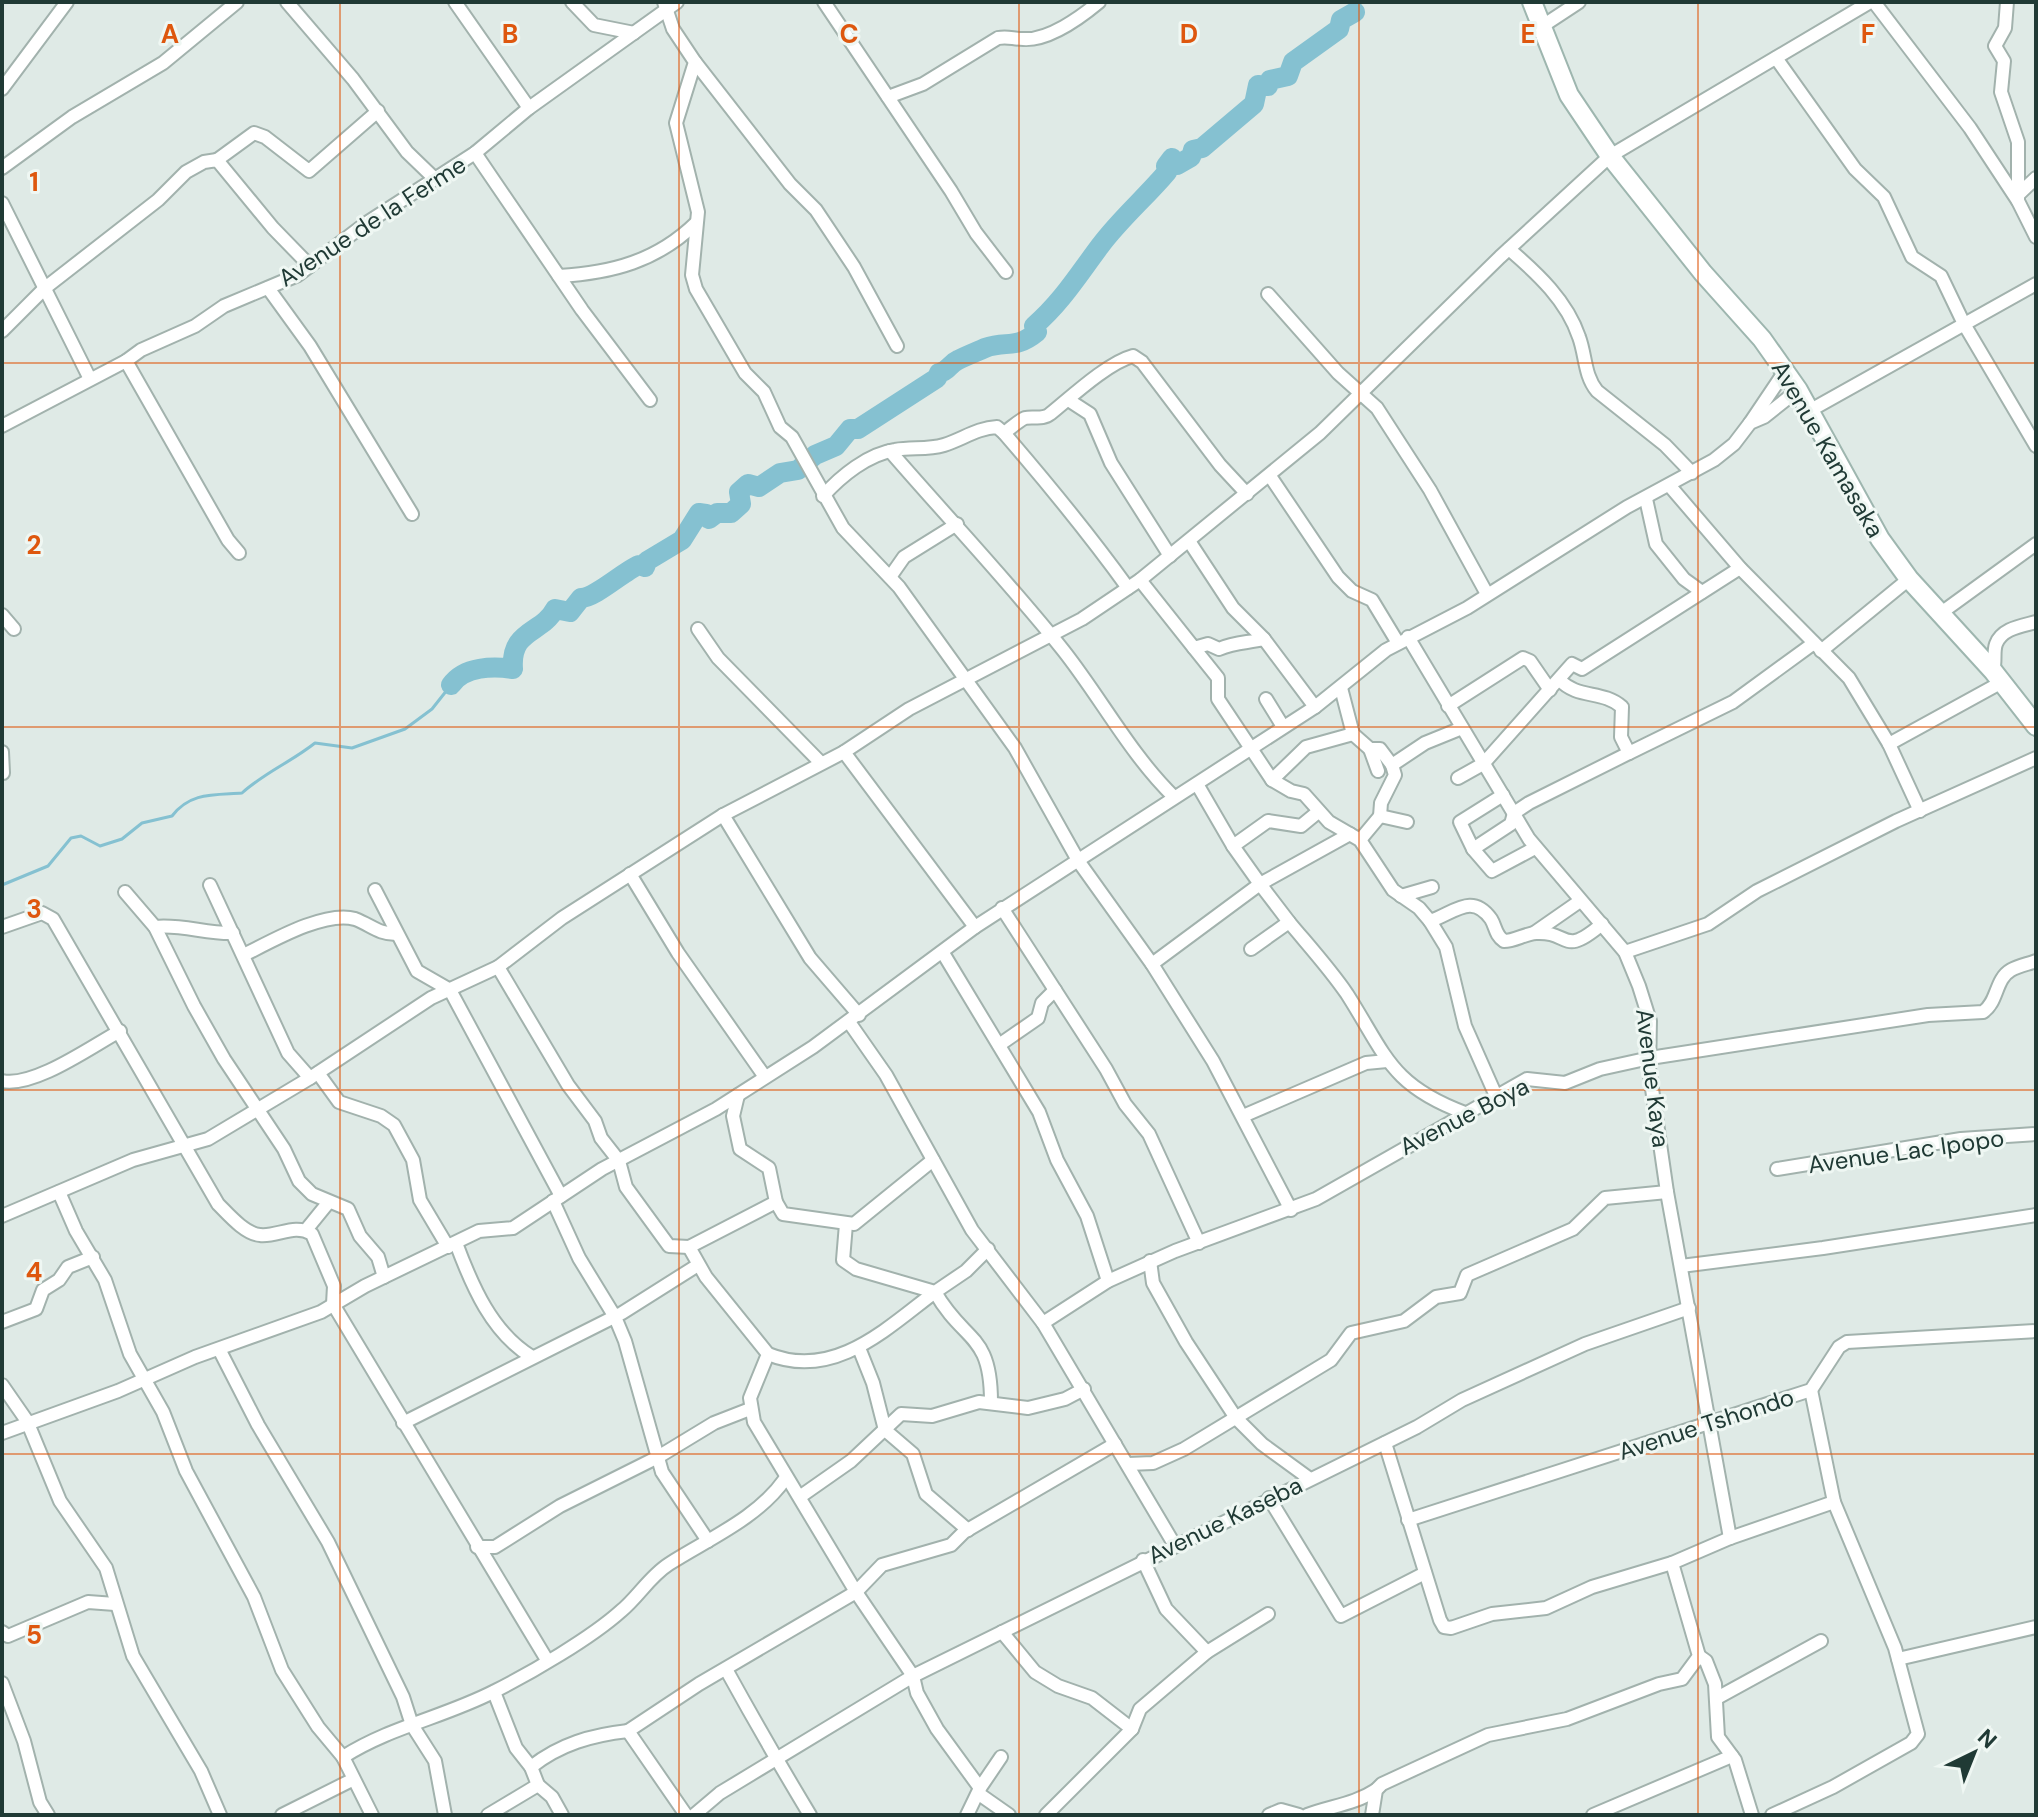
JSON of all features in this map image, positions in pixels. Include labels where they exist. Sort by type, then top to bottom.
[{"type":"street","points":[[2,89],[67,2]]},
{"type":"street","points":[[2,168],[72,117],[163,63],[237,2]]},
{"type":"street","points":[[287,2],[378,111],[407,152],[435,179]]},
{"type":"street","points":[[455,2],[529,108]]},
{"type":"street","points":[[572,2],[594,25],[634,33]]},
{"type":"street","points":[[824,2],[981,241],[1006,272]]},
{"type":"street","points":[[888,97],[923,84],[998,38],[1008,36],[1025,40],[1046,34],[1099,2]]},
{"type":"street","name":"Avenue Kamasaka","points":[[1532,2],[1569,95],[1610,156],[1785,371],[1880,539],[1909,579],[1998,676],[2036,726]]},
{"type":"street","points":[[1541,27],[1579,2]]},
{"type":"street","points":[[2,1216],[181,1145],[208,1139],[314,1076],[431,998],[498,967],[562,918],[723,815],[844,752],[909,709],[1051,637],[1128,588],[1320,433],[1509,249],[1610,156],[1872,2],[1970,128],[2019,197],[2036,237]]},
{"type":"street","points":[[2007,2],[2005,28],[1995,46],[2004,61],[2001,92],[2016,130],[2019,197]]},
{"type":"street","points":[[670,4],[673,29],[790,184],[816,210],[854,267],[897,346]]},
{"type":"street","name":"Avenue de la Ferme","points":[[2,426],[126,361],[141,350],[195,326],[224,306],[310,266],[365,224],[475,153],[529,108],[670,4]]},
{"type":"street","points":[[1776,58],[1855,169],[1884,197],[1912,257],[1941,276],[1964,324],[2036,446]]},
{"type":"street","points":[[695,62],[676,123],[694,191],[696,223],[692,275],[696,289],[745,373],[764,392],[780,427],[792,437],[823,496],[855,542],[890,577],[1015,748],[1079,862],[1152,964],[1213,1061],[1291,1210]]},
{"type":"street","points":[[2,331],[45,288],[158,200],[186,172],[204,162],[217,160],[254,133],[265,137],[309,171],[378,111]]},
{"type":"street","points":[[475,153],[559,276],[650,400]]},
{"type":"street","points":[[217,160],[273,228],[310,266]]},
{"type":"street","points":[[2019,197],[2036,178]]},
{"type":"street","points":[[3,207],[90,379]]},
{"type":"street","points":[[559,276],[600,274],[624,268],[671,243],[696,223]]},
{"type":"street","points":[[1509,249],[1569,311],[1581,341],[1590,382],[1597,391],[1665,445],[1692,473]]},
{"type":"street","points":[[1809,411],[2036,284]]},
{"type":"street","points":[[268,288],[310,346],[412,514]]},
{"type":"street","points":[[1268,294],[1344,379],[1377,408],[1430,490],[1487,594]]},
{"type":"street","points":[[1004,433],[1021,420],[1048,416],[1059,403],[1070,401],[1092,378],[1128,357],[1138,358],[1220,465],[1247,494]]},
{"type":"street","points":[[126,361],[152,412],[239,553]]},
{"type":"street","points":[[2,1433],[27,1421],[145,1380],[168,1367],[321,1312],[384,1277],[479,1231],[513,1228],[619,1161],[716,1109],[854,1019],[1002,908],[1079,862],[1250,745],[1315,707],[1403,640],[1451,617],[1627,507],[1725,452],[1750,423],[1785,371]]},
{"type":"street","points":[[1750,423],[1764,417],[1798,390]]},
{"type":"street","points":[[1070,401],[1090,414],[1111,463],[1170,556]]},
{"type":"street","points":[[823,496],[854,468],[890,451],[934,447],[981,429],[997,427],[1041,473],[1054,496],[1078,519],[1128,588]]},
{"type":"street","points":[[890,451],[957,524],[1051,637],[1142,760],[1174,797]]},
{"type":"street","name":"Avenue Kaya","points":[[1270,476],[1338,577],[1352,591],[1372,600],[1403,640],[1462,728],[1535,848],[1625,952],[1650,1021],[1650,1058],[1667,1192],[1730,1538]]},
{"type":"street","points":[[1669,485],[1740,568],[1862,695],[1920,811]]},
{"type":"street","points":[[1646,499],[1656,544],[1684,579],[1702,592]]},
{"type":"street","points":[[890,577],[904,557],[957,524]]},
{"type":"street","points":[[1189,541],[1233,608],[1264,639],[1315,707]]},
{"type":"street","points":[[1941,613],[2036,544]]},
{"type":"street","points":[[1458,778],[1483,764],[1572,664],[1582,669],[1613,652],[1740,568]]},
{"type":"street","points":[[1535,848],[1492,871],[1473,849],[1460,822],[1509,804],[1529,803],[1733,702],[1818,647],[1909,579]]},
{"type":"street","points":[[1140,580],[1218,678],[1218,699],[1272,780],[1291,791],[1304,794],[1318,812],[1339,830],[1355,837],[1401,896],[1419,908],[1430,921],[1446,947],[1465,1026],[1496,1096]]},
{"type":"street","points":[[2,615],[14,629]]},
{"type":"street","points":[[1889,744],[1998,676],[2001,637],[2010,629],[2036,622]]},
{"type":"street","points":[[698,629],[718,658],[821,763]]},
{"type":"street","points":[[1194,648],[1208,644],[1219,649],[1238,641],[1249,643],[1264,639]]},
{"type":"street","points":[[1448,706],[1523,658],[1530,661],[1550,690]]},
{"type":"street","points":[[1560,680],[1572,692],[1611,698],[1622,707],[1621,737],[1629,753]]},
{"type":"street","points":[[1341,688],[1353,734],[1370,749],[1378,771]]},
{"type":"street","points":[[1266,699],[1282,725]]},
{"type":"street","points":[[1392,765],[1425,743],[1462,728]]},
{"type":"street","points":[[1272,780],[1306,747],[1353,734]]},
{"type":"street","points":[[1152,964],[1260,884],[1355,837],[1380,816],[1381,803],[1395,775],[1380,749],[1370,749]]},
{"type":"street","points":[[2,752],[3,773]]},
{"type":"street","points":[[844,752],[975,927]]},
{"type":"street","points":[[1625,952],[1708,924],[1757,891],[2036,758]]},
{"type":"street","points":[[1197,784],[1233,846],[1289,922],[1341,985],[1387,1061],[1422,1094],[1465,1113]]},
{"type":"street","points":[[1473,849],[1511,824],[1509,804]]},
{"type":"street","points":[[1233,846],[1268,821],[1301,826],[1318,812]]},
{"type":"street","points":[[723,815],[810,958],[854,1019],[972,1230],[1043,1323],[1174,1544]]},
{"type":"street","points":[[1380,816],[1407,822]]},
{"type":"street","points":[[630,874],[678,953],[765,1077]]},
{"type":"street","points":[[210,885],[288,1053],[339,1102],[381,1116],[394,1125],[413,1160],[420,1200],[452,1245],[501,1332],[514,1346],[532,1357]]},
{"type":"street","points":[[1401,896],[1432,887]]},
{"type":"street","points":[[375,890],[417,971],[450,990],[557,1198],[579,1258],[615,1317],[667,1481],[708,1541]]},
{"type":"street","points":[[125,892],[155,927],[194,1006],[256,1110],[284,1149],[304,1188],[328,1203],[348,1209],[360,1236],[378,1257],[384,1277]]},
{"type":"street","points":[[1430,921],[1466,904],[1475,904],[1492,920],[1498,937],[1504,941],[1534,933],[1580,901]]},
{"type":"street","points":[[1002,908],[1121,1097],[1149,1134],[1199,1243]]},
{"type":"street","points":[[2,927],[23,923],[42,913],[53,919],[120,1031],[181,1145],[218,1204],[250,1232],[260,1235],[306,1230],[328,1203]]},
{"type":"street","points":[[244,955],[300,928],[327,921],[355,919],[376,932],[396,934]]},
{"type":"street","points":[[1251,949],[1289,922]]},
{"type":"street","points":[[1534,933],[1568,942],[1585,939],[1602,924]]},
{"type":"street","points":[[155,927],[171,925],[211,933],[233,933]]},
{"type":"street","points":[[943,953],[1039,1112],[1057,1160],[1087,1216],[1108,1281]]},
{"type":"street","name":"Avenue Boya","points":[[1043,1323],[1108,1281],[1150,1261],[1291,1210],[1530,1078],[1565,1083],[1600,1069],[1650,1058],[1928,1015],[1983,1012],[1991,1008],[2003,978],[2010,970],[2036,961]]},
{"type":"street","points":[[498,967],[568,1085],[595,1121],[601,1138],[619,1161],[626,1187],[664,1241],[676,1249],[689,1247],[776,1202]]},
{"type":"street","points":[[999,1045],[1038,1018],[1042,1003],[1055,990]]},
{"type":"street","points":[[2,1081],[16,1082],[39,1075],[120,1031]]},
{"type":"street","points":[[1243,1116],[1366,1063],[1387,1061]]},
{"type":"street","points":[[738,1095],[733,1116],[740,1149],[769,1168],[776,1202],[783,1214],[857,1223],[933,1160]]},
{"type":"street","points":[[716,1109],[733,1116]]},
{"type":"street","name":"Avenue Lac Ipopo","points":[[1777,1169],[1961,1139],[2036,1134]]},
{"type":"street","points":[[59,1192],[76,1231],[112,1295],[130,1354],[163,1412],[186,1471],[254,1597],[290,1684],[318,1727],[343,1757],[372,1815]]},
{"type":"street","points":[[1128,1464],[1167,1458],[1331,1360],[1351,1333],[1404,1321],[1436,1297],[1460,1293],[1467,1275],[1573,1229],[1605,1198],[1667,1192]]},
{"type":"street","points":[[1681,1266],[2036,1215]]},
{"type":"street","points":[[846,1224],[843,1260],[856,1269],[935,1292],[981,1346],[991,1373],[991,1402]]},
{"type":"street","points":[[306,1230],[320,1249],[331,1276],[336,1294],[333,1304],[547,1660]]},
{"type":"street","points":[[689,1247],[698,1265],[768,1354],[810,1360],[836,1357],[859,1348],[966,1271],[988,1249]]},
{"type":"street","points":[[2,1322],[36,1309],[43,1290],[59,1280],[68,1267],[93,1257]]},
{"type":"street","points":[[1150,1261],[1153,1283],[1186,1342],[1236,1418],[1262,1444],[1310,1479]]},
{"type":"street","points":[[403,1423],[461,1397],[532,1357],[615,1317],[698,1265]]},
{"type":"street","name":"Avenue Kaseba","points":[[694,1815],[720,1793],[913,1676],[1174,1544],[1210,1530],[1385,1443],[1543,1361],[1689,1308]]},
{"type":"street","name":"Avenue Tshondo","points":[[1408,1520],[1811,1390],[1824,1375],[1839,1347],[1847,1342],[2036,1331]]},
{"type":"street","points":[[859,1348],[873,1383],[885,1430],[913,1454],[926,1494],[968,1530]]},
{"type":"street","points":[[219,1349],[258,1425],[302,1494],[342,1568],[412,1725],[435,1761],[445,1815]]},
{"type":"street","points":[[768,1354],[752,1389],[750,1409],[785,1479],[801,1496],[856,1592],[913,1676],[922,1703],[980,1791],[1009,1815]]},
{"type":"street","points":[[2,1385],[27,1421],[60,1501],[106,1568],[133,1656],[194,1759],[220,1815]]},
{"type":"street","points":[[801,1496],[851,1461],[901,1414],[932,1416],[979,1402],[1028,1408],[1065,1399],[1084,1389]]},
{"type":"street","points":[[1772,1815],[1833,1787],[1914,1740],[1918,1729],[1898,1659],[1834,1502],[1811,1390]]},
{"type":"street","points":[[477,1547],[495,1547],[560,1506],[658,1457],[714,1423],[750,1409]]},
{"type":"street","points":[[1385,1443],[1440,1620],[1444,1627],[1451,1628],[1478,1617],[1546,1608],[1592,1587],[1672,1563],[1730,1538],[1834,1502]]},
{"type":"street","points":[[531,1767],[569,1744],[628,1731],[699,1684],[727,1671],[856,1592],[882,1565],[951,1545],[968,1530],[1115,1444]]},
{"type":"street","points":[[343,1757],[384,1734],[430,1721],[494,1692],[547,1660],[619,1613],[665,1566],[746,1517],[785,1479]]},
{"type":"street","points":[[1269,1498],[1341,1616],[1425,1573]]},
{"type":"street","points":[[1143,1560],[1166,1609],[1207,1652]]},
{"type":"street","points":[[1672,1563],[1699,1656],[1706,1661],[1717,1698],[1718,1737],[1732,1756],[1752,1815]]},
{"type":"street","points":[[2,1632],[8,1636],[17,1633],[88,1602],[115,1604]]},
{"type":"street","points":[[1046,1815],[1132,1729],[1140,1709],[1207,1652],[1268,1614]]},
{"type":"street","points":[[1898,1659],[2036,1627]]},
{"type":"street","points":[[1002,1632],[1035,1672],[1058,1686],[1092,1698],[1132,1729]]},
{"type":"street","points":[[1717,1698],[1821,1641]]},
{"type":"street","points":[[1307,1815],[1334,1804],[1359,1801],[1488,1735],[1567,1719],[1659,1684],[1682,1679],[1699,1656]]},
{"type":"street","points":[[727,1671],[758,1722],[774,1759],[810,1815]]},
{"type":"street","points":[[2,1683],[24,1741],[40,1802],[48,1815]]},
{"type":"street","points":[[494,1692],[516,1748],[531,1767],[538,1785],[552,1797],[562,1815]]},
{"type":"street","points":[[628,1731],[686,1815]]},
{"type":"street","points":[[1593,1815],[1732,1756]]},
{"type":"street","points":[[967,1815],[1001,1757]]},
{"type":"street","points":[[282,1815],[352,1780]]},
{"type":"street","points":[[488,1815],[538,1785]]},
{"type":"street","points":[[1372,1815],[1376,1790]]},
{"type":"street","points":[[1269,1815],[1281,1810],[1299,1815]]},
{"type":"waterway","points":[[451,685],[471,671],[513,669],[516,646],[555,609],[570,612],[581,598],[594,594],[639,565],[645,567],[647,561],[682,540],[699,513],[706,514],[709,519],[717,513],[731,513],[741,504],[739,492],[748,484],[759,487],[780,473],[798,470],[815,455],[836,446],[850,429],[858,429],[937,378],[939,373],[958,360],[985,348],[1029,338],[1037,332],[1034,326],[1061,298],[1100,246],[1167,172],[1166,166],[1172,158],[1177,165],[1191,157],[1193,150],[1202,148],[1254,104],[1258,85],[1268,86],[1270,80],[1288,76],[1293,62],[1339,29],[1341,20],[1355,12]]},
{"type":"waterway","points":[[2,885],[48,866],[71,838],[81,836],[100,846],[122,839],[142,823],[172,816],[195,799],[242,793],[315,743],[352,748],[405,729],[432,709],[451,685]]}]
